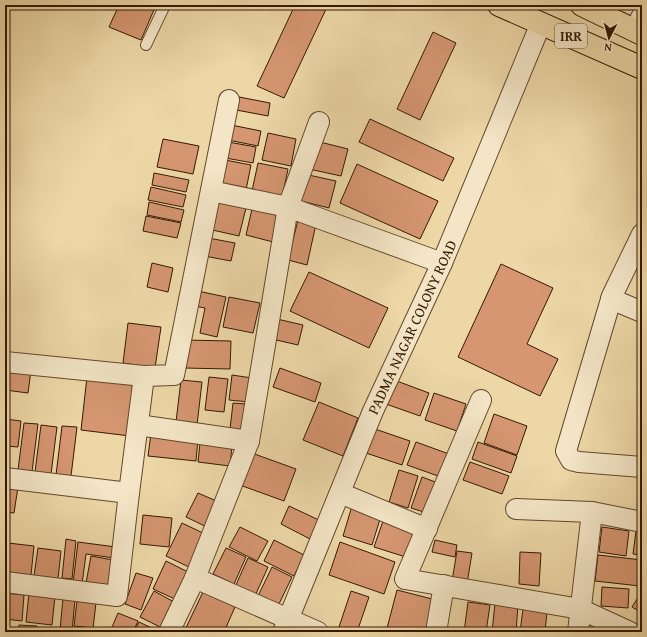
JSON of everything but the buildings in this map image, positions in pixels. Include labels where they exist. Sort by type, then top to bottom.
[{"type":"highway","name":"IRR","points":[[499,5],[642,68]]},
{"type":"highway","name":"IRR","points":[[582,5],[636,31]]},
{"type":"street","name":"PADMA NAGAR COLONY ROAD","points":[[286,626],[373,410],[442,263],[541,23]]},
{"type":"street","points":[[5,362],[144,376],[174,375],[229,100]]},
{"type":"street","points":[[168,632],[195,578],[249,441],[288,207],[319,122]]},
{"type":"street","points":[[211,191],[288,207],[442,263]]},
{"type":"street","points":[[642,234],[611,299],[566,451],[571,460],[579,462],[642,467]]},
{"type":"street","points":[[611,299],[642,312]]},
{"type":"street","points":[[5,582],[117,596],[144,376]]},
{"type":"street","points":[[481,400],[405,579],[580,609],[630,632]]},
{"type":"street","points":[[138,425],[249,441]]},
{"type":"street","points":[[5,478],[129,494]]},
{"type":"street","points":[[340,494],[427,529]]},
{"type":"street","points":[[516,509],[592,512],[642,522]]},
{"type":"street","points":[[578,632],[592,512]]},
{"type":"street","points":[[195,578],[286,626],[318,632]]},
{"type":"street","points":[[436,632],[444,585]]},
{"type":"lane","points":[[146,45],[166,5]]},
{"type":"lane","points":[[636,31],[642,5]]}]
